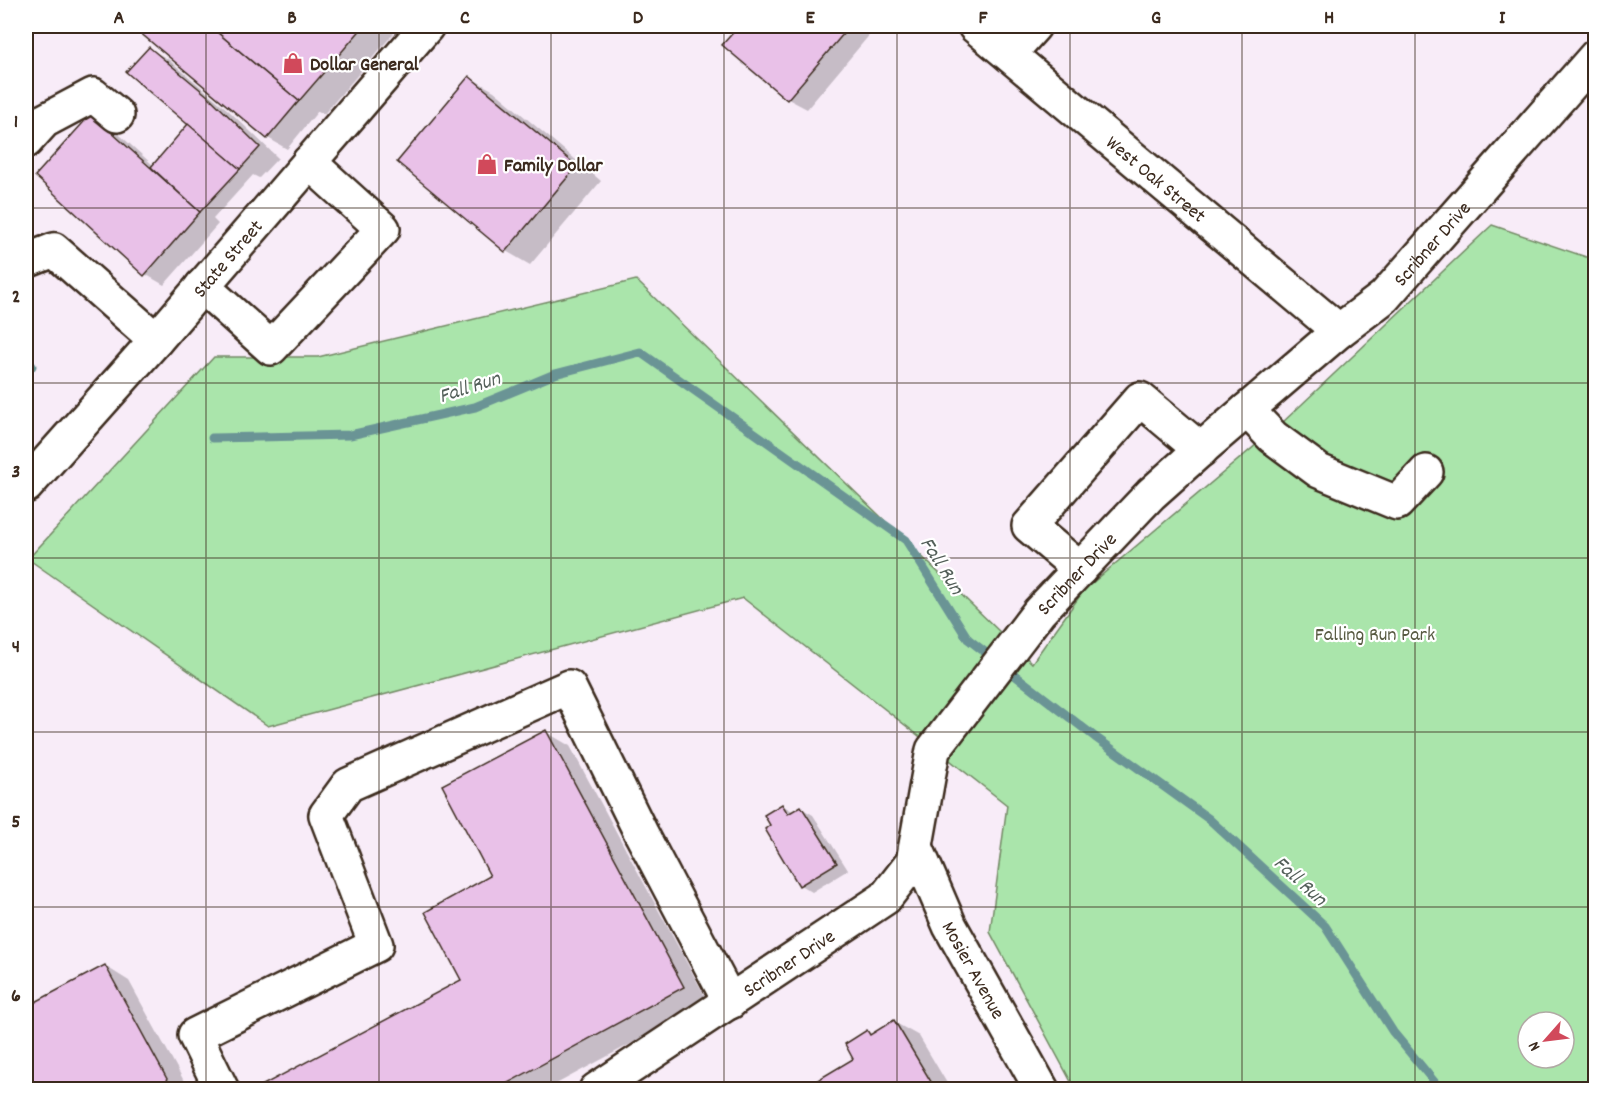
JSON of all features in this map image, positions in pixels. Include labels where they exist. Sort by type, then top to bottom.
[{"type":"street","name":"State Street","points":[[26,486],[156,340],[427,26]]},
{"type":"street","name":"West Oak Street","points":[[975,26],[1339,331]]},
{"type":"street","points":[[1009,54],[1034,26]]},
{"type":"street","name":"Scribner Drive","points":[[596,1089],[885,898],[909,872],[916,847],[933,750],[971,696],[1039,612],[1151,494],[1339,331],[1384,297],[1596,56]]},
{"type":"street","points":[[26,141],[44,121],[93,95],[117,115]]},
{"type":"street","points":[[202,286],[271,348],[383,229],[309,162]]},
{"type":"street","points":[[26,261],[54,250],[156,340]]},
{"type":"street","points":[[1080,569],[1029,526],[1140,399],[1201,450]]},
{"type":"street","points":[[1247,410],[1273,437],[1319,471],[1397,503],[1426,472]]},
{"type":"street","points":[[222,1089],[195,1035],[376,945],[326,815],[348,785],[569,687],[642,836],[730,1002]]},
{"type":"street","name":"Mosier Avenue","points":[[916,847],[950,926],[1042,1089]]},
{"type":"green space","name":"Falling Run Park","points":[[1492,225],[1595,260],[1595,1089],[1075,1089],[990,932],[1007,805],[743,598],[268,726],[28,559],[214,357],[318,357],[636,280],[1032,663],[1084,590],[1282,423]]},
{"type":"building","points":[[132,26],[210,26],[299,101],[267,139]]},
{"type":"building","name":"Dollar General","points":[[210,26],[364,26],[299,101]]},
{"type":"building","points":[[739,26],[850,26],[787,100],[722,45]]},
{"type":"building","points":[[149,47],[209,97],[260,147],[240,169],[126,72]]},
{"type":"building","name":"Family Dollar","points":[[469,76],[577,166],[505,252],[397,162]]},
{"type":"building","points":[[91,114],[200,212],[144,276],[35,176]]},
{"type":"building","points":[[188,124],[240,169],[200,212],[151,167]]},
{"type":"building","points":[[546,730],[684,987],[495,1090],[260,1090],[259,1087],[461,980],[425,912],[490,876],[442,785]]},
{"type":"building","points":[[782,804],[788,814],[801,806],[837,863],[799,886],[765,829],[770,825],[764,815]]},
{"type":"building","points":[[105,965],[173,1090],[26,1090],[26,1007]]},
{"type":"building","points":[[894,1020],[936,1090],[801,1090],[853,1059],[845,1044],[867,1030],[870,1035]]},
{"type":"waterway","name":"Fall Run","points":[[212,438],[350,435],[475,407],[555,374],[640,352],[906,540],[968,639],[1095,737],[1209,819],[1325,926],[1393,1032],[1441,1090]]},
{"type":"waterway","name":"Fall Run","points":[[26,366],[32,366]]},
{"type":"place","name":"Dollar General","points":[[293,63]]},
{"type":"place","name":"Family Dollar","points":[[487,164]]}]
